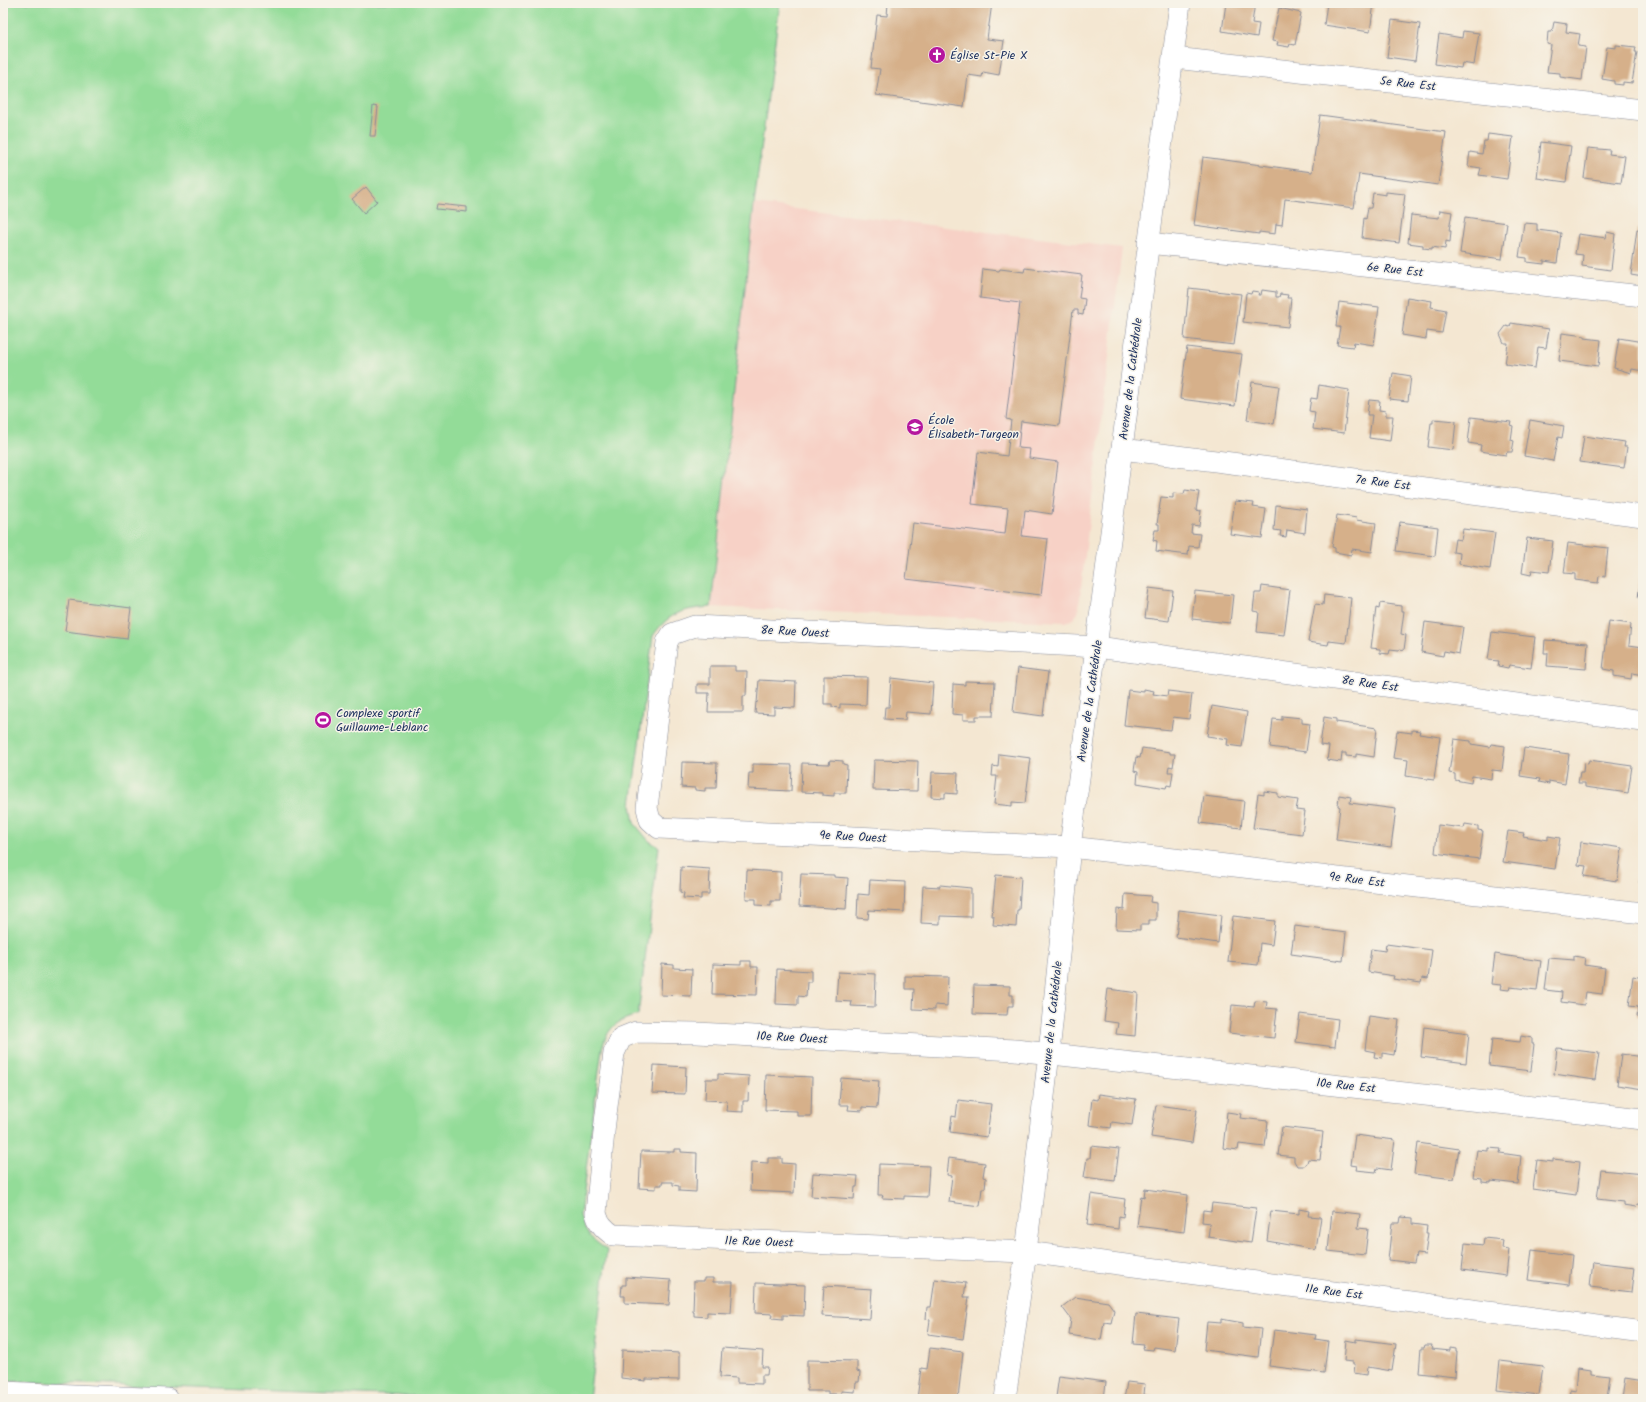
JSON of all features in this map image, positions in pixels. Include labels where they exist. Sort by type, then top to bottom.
[{"type":"street","name":"Avenue de la Cathédrale","points":[[1005,1399],[1026,1252],[1049,1053],[1070,847],[1180,3]]},
{"type":"street","name":"5e Rue Est","points":[[1174,58],[1643,110]]},
{"type":"street","name":"6e Rue Est","points":[[1148,243],[1643,296]]},
{"type":"street","name":"7e Rue Est","points":[[1122,449],[1643,516]]},
{"type":"street","name":"8e Rue Ouest","points":[[647,808],[667,642],[672,634],[678,631],[695,626],[1097,647]]},
{"type":"street","name":"8e Rue Est","points":[[1097,647],[1643,721]]},
{"type":"street","name":"9e Rue Ouest","points":[[647,808],[650,820],[659,828],[1070,847]]},
{"type":"street","name":"9e Rue Est","points":[[1070,847],[1643,913]]},
{"type":"street","name":"10e Rue Ouest","points":[[605,1122],[614,1053],[621,1038],[636,1032],[712,1034],[1049,1053]]},
{"type":"street","name":"10e Rue Est","points":[[1049,1053],[1643,1119]]},
{"type":"street","name":"11e Rue Ouest","points":[[605,1122],[596,1213],[602,1226],[612,1235],[1026,1252]]},
{"type":"street","name":"11e Rue Est","points":[[1026,1252],[1643,1332]]},
{"type":"street","points":[[3,1392],[105,1398],[168,1399]]},
{"type":"shaded area","name":"École Élisabeth-Turgeon","points":[[754,204],[1122,248],[1078,613],[1073,619],[1066,622],[711,607]]},
{"type":"green space","name":"Complexe sportif Guillaume-Leblanc","points":[[3,3],[780,3],[754,204],[711,607],[693,609],[678,613],[665,622],[653,636],[631,805],[634,823],[649,841],[659,847],[638,1015],[624,1020],[614,1026],[604,1041],[580,1215],[584,1228],[589,1236],[607,1250],[589,1399],[494,1399],[3,1381]]},
{"type":"building","name":"Église St-Pie X","points":[[888,3],[992,3],[987,39],[1004,41],[999,75],[983,72],[982,77],[968,75],[964,107],[876,95],[880,69],[871,68],[877,15],[887,16]]},
{"type":"building","points":[[1226,3],[1255,3],[1252,23],[1259,24],[1257,37],[1222,31]]},
{"type":"building","points":[[1327,3],[1374,3],[1370,32],[1324,25]]},
{"type":"building","points":[[1279,8],[1301,13],[1295,45],[1290,44],[1289,47],[1277,45],[1278,42],[1272,41]]},
{"type":"building","points":[[1392,20],[1420,24],[1415,61],[1387,57]]},
{"type":"building","points":[[1554,22],[1567,24],[1566,32],[1580,34],[1578,46],[1586,47],[1582,80],[1560,77],[1560,73],[1547,72],[1551,45],[1547,44],[1548,32],[1552,32]]},
{"type":"building","points":[[1463,31],[1479,33],[1474,65],[1462,63],[1461,68],[1435,64],[1439,34],[1462,38]]},
{"type":"building","points":[[1616,45],[1636,47],[1635,52],[1637,52],[1632,83],[1623,82],[1623,85],[1614,84],[1614,81],[1602,79],[1607,47],[1616,48]]},
{"type":"building","points":[[373,106],[378,107],[375,136],[370,136]]},
{"type":"building","points":[[1320,115],[1446,132],[1438,185],[1359,174],[1354,208],[1285,199],[1282,225],[1276,224],[1275,234],[1259,232],[1259,234],[1194,225],[1203,157],[1312,172]]},
{"type":"building","points":[[1488,134],[1513,137],[1507,179],[1479,175],[1481,168],[1468,166],[1470,152],[1482,154],[1484,141],[1487,141]]},
{"type":"building","points":[[1541,142],[1571,146],[1566,182],[1537,178]]},
{"type":"building","points":[[1588,148],[1610,150],[1609,154],[1625,156],[1621,183],[1584,178]]},
{"type":"building","points":[[366,187],[377,201],[364,213],[352,199]]},
{"type":"building","points":[[1386,192],[1405,194],[1399,243],[1362,238],[1364,218],[1366,219],[1368,208],[1371,208],[1373,193],[1386,195]]},
{"type":"building","points":[[437,204],[467,207],[467,212],[436,209]]},
{"type":"building","points":[[1440,210],[1452,212],[1449,231],[1451,231],[1450,242],[1446,241],[1445,249],[1432,247],[1432,249],[1423,248],[1423,245],[1408,243],[1411,215],[1439,218]]},
{"type":"building","points":[[1465,217],[1507,223],[1502,259],[1460,253]]},
{"type":"building","points":[[1524,223],[1537,224],[1537,230],[1561,233],[1557,263],[1544,261],[1544,264],[1527,262],[1527,258],[1519,257]]},
{"type":"building","points":[[1637,229],[1643,230],[1643,277],[1631,275]]},
{"type":"building","points":[[1607,232],[1615,234],[1611,270],[1582,266],[1583,255],[1575,254],[1578,234],[1606,238]]},
{"type":"building","points":[[1025,268],[1082,275],[1079,298],[1085,299],[1083,315],[1078,314],[1078,310],[1073,310],[1059,426],[1021,421],[1018,448],[1030,449],[1029,458],[1058,462],[1052,514],[1025,510],[1022,536],[1048,539],[1041,595],[906,579],[913,523],[1005,534],[1008,508],[972,504],[978,452],[1007,456],[1011,420],[1006,419],[1020,303],[980,298],[983,269],[999,271],[1000,269],[1024,272]]},
{"type":"building","points":[[1189,288],[1241,294],[1234,345],[1184,339]]},
{"type":"building","points":[[1262,290],[1276,292],[1276,297],[1279,297],[1280,294],[1288,295],[1287,298],[1291,298],[1288,327],[1243,322],[1246,293],[1251,294],[1252,291],[1259,292],[1258,295],[1261,295]]},
{"type":"building","points":[[1407,297],[1432,301],[1431,307],[1446,310],[1442,333],[1427,331],[1426,339],[1402,335]]},
{"type":"building","points":[[1339,302],[1379,307],[1374,345],[1354,342],[1353,347],[1337,345],[1340,327],[1336,327]]},
{"type":"building","points":[[1511,323],[1549,329],[1546,348],[1538,347],[1535,368],[1505,364],[1508,343],[1504,343],[1500,334],[1506,326],[1510,327]]},
{"type":"building","points":[[1562,333],[1601,340],[1598,366],[1559,361]]},
{"type":"building","points":[[1619,338],[1643,342],[1643,371],[1632,369],[1631,373],[1614,368]]},
{"type":"building","points":[[1187,347],[1242,354],[1235,406],[1180,399]]},
{"type":"building","points":[[1393,373],[1411,376],[1408,401],[1389,399]]},
{"type":"building","points":[[1252,382],[1279,386],[1274,424],[1247,420]]},
{"type":"building","points":[[1319,385],[1349,390],[1344,433],[1313,429],[1315,412],[1309,411],[1311,398],[1317,399]]},
{"type":"building","points":[[1369,400],[1380,401],[1379,410],[1386,411],[1386,416],[1393,416],[1390,441],[1369,438],[1372,415],[1367,415]]},
{"type":"building","points":[[1471,417],[1511,422],[1510,425],[1513,426],[1511,440],[1514,441],[1512,452],[1507,452],[1506,455],[1480,451],[1481,445],[1468,443]]},
{"type":"building","points":[[1433,419],[1456,421],[1453,450],[1428,447],[1431,423],[1433,423]]},
{"type":"building","points":[[1530,420],[1564,426],[1562,438],[1558,437],[1553,461],[1524,456]]},
{"type":"building","points":[[1584,436],[1625,442],[1624,447],[1627,447],[1624,468],[1580,462]]},
{"type":"building","points":[[1185,490],[1199,492],[1196,510],[1201,511],[1199,526],[1192,525],[1191,533],[1200,534],[1198,547],[1189,546],[1188,555],[1156,551],[1157,541],[1153,540],[1155,530],[1159,530],[1159,524],[1157,524],[1161,497],[1173,498],[1173,493],[1184,494]]},
{"type":"building","points":[[1235,501],[1254,503],[1253,507],[1266,509],[1262,538],[1230,534]]},
{"type":"building","points":[[1276,505],[1307,509],[1305,533],[1287,530],[1286,537],[1280,536],[1281,531],[1274,530]]},
{"type":"building","points":[[1337,515],[1376,523],[1372,552],[1352,549],[1351,555],[1335,552],[1335,548],[1332,547]]},
{"type":"building","points":[[1400,522],[1438,527],[1435,556],[1396,551]]},
{"type":"building","points":[[1463,529],[1495,533],[1490,569],[1459,564],[1460,553],[1453,552],[1455,539],[1461,540]]},
{"type":"building","points":[[1527,538],[1553,541],[1549,572],[1532,570],[1531,575],[1522,573]]},
{"type":"building","points":[[1568,543],[1608,548],[1605,577],[1599,576],[1598,583],[1575,580],[1575,574],[1564,573]]},
{"type":"building","points":[[1642,567],[1643,598],[1638,598]]},
{"type":"building","points":[[1262,586],[1290,590],[1284,635],[1257,632],[1259,612],[1253,611],[1255,593],[1261,593]]},
{"type":"building","points":[[1149,588],[1173,591],[1169,621],[1145,618]]},
{"type":"building","points":[[1195,591],[1233,595],[1230,623],[1192,619]]},
{"type":"building","points":[[1324,595],[1351,598],[1346,643],[1329,641],[1328,645],[1308,642],[1315,604],[1323,605]]},
{"type":"building","points":[[69,600],[131,608],[127,639],[65,631]]},
{"type":"building","points":[[1380,603],[1401,606],[1401,611],[1404,611],[1401,634],[1406,635],[1404,650],[1390,650],[1389,654],[1380,653],[1380,649],[1371,648],[1376,608],[1379,609]]},
{"type":"building","points":[[1609,621],[1631,624],[1629,645],[1643,647],[1643,675],[1632,673],[1631,679],[1614,676],[1614,671],[1603,669]]},
{"type":"building","points":[[1425,622],[1463,627],[1459,654],[1444,651],[1443,656],[1421,652]]},
{"type":"building","points":[[1492,632],[1535,637],[1531,668],[1509,665],[1508,668],[1498,666],[1499,661],[1488,660]]},
{"type":"building","points":[[1545,640],[1588,643],[1586,669],[1547,666],[1548,653],[1544,653]]},
{"type":"building","points":[[710,666],[735,666],[735,671],[747,671],[746,696],[743,696],[743,712],[708,712],[709,693],[697,693],[697,684],[710,684]]},
{"type":"building","points":[[1018,668],[1048,672],[1043,716],[1013,712]]},
{"type":"building","points":[[824,676],[867,677],[866,705],[840,704],[840,708],[832,707],[832,704],[824,704]]},
{"type":"building","points":[[891,678],[933,683],[931,714],[906,712],[905,720],[884,719],[885,707],[889,707]]},
{"type":"building","points":[[759,680],[796,682],[795,708],[774,707],[774,714],[755,713]]},
{"type":"building","points":[[965,681],[995,682],[993,716],[976,716],[976,720],[963,720],[963,715],[952,714],[953,684],[965,685]]},
{"type":"building","points":[[1144,689],[1154,691],[1153,694],[1167,696],[1168,691],[1192,694],[1189,719],[1173,717],[1171,730],[1124,725],[1128,690],[1144,692]]},
{"type":"building","points":[[1212,706],[1247,712],[1242,747],[1227,745],[1228,739],[1207,736]]},
{"type":"building","points":[[1282,716],[1302,718],[1302,723],[1310,724],[1306,752],[1270,747],[1273,719],[1282,720]]},
{"type":"building","points":[[1324,717],[1336,719],[1336,722],[1377,728],[1374,757],[1356,754],[1356,757],[1346,756],[1346,753],[1342,753],[1341,762],[1327,760],[1329,746],[1320,745]]},
{"type":"building","points":[[1412,730],[1420,731],[1419,734],[1440,737],[1434,780],[1406,776],[1408,760],[1393,758],[1397,731],[1412,733]]},
{"type":"building","points":[[1454,739],[1471,741],[1471,744],[1490,747],[1491,744],[1505,746],[1502,771],[1492,770],[1491,779],[1472,776],[1471,783],[1455,780],[1455,774],[1449,773]]},
{"type":"building","points":[[1142,748],[1175,754],[1173,767],[1169,766],[1168,772],[1173,772],[1171,786],[1167,785],[1166,788],[1137,783],[1138,772],[1134,771],[1136,757],[1140,758]]},
{"type":"building","points":[[1524,748],[1569,754],[1565,784],[1549,781],[1549,784],[1539,782],[1540,779],[1520,776]]},
{"type":"building","points":[[999,754],[1031,758],[1025,803],[1012,802],[1012,806],[994,804],[997,776],[992,776],[993,766],[998,767]]},
{"type":"building","points":[[830,760],[843,761],[843,764],[847,765],[846,793],[834,793],[834,796],[822,795],[822,793],[801,792],[802,763],[829,764]]},
{"type":"building","points":[[874,760],[918,761],[917,791],[873,790]]},
{"type":"building","points":[[1589,760],[1632,766],[1628,793],[1585,787],[1585,783],[1578,783],[1580,772],[1583,772],[1584,763],[1588,764]]},
{"type":"building","points":[[682,762],[717,763],[716,788],[705,788],[705,791],[695,790],[695,788],[681,787]]},
{"type":"building","points":[[753,764],[792,765],[791,791],[748,789],[749,773],[753,773]]},
{"type":"building","points":[[932,772],[958,773],[957,794],[945,793],[945,798],[931,797]]},
{"type":"building","points":[[1264,791],[1278,793],[1278,797],[1298,800],[1296,810],[1305,811],[1302,834],[1253,828],[1258,794],[1264,795]]},
{"type":"building","points":[[1339,795],[1351,797],[1350,803],[1396,809],[1391,847],[1336,840],[1340,807],[1338,806]]},
{"type":"building","points":[[1204,796],[1244,801],[1241,828],[1200,823]]},
{"type":"building","points":[[1465,824],[1478,826],[1478,830],[1483,831],[1479,859],[1435,853],[1438,825],[1464,828]]},
{"type":"building","points":[[1508,831],[1524,833],[1523,836],[1548,840],[1548,836],[1560,838],[1555,869],[1503,862]]},
{"type":"building","points":[[1581,842],[1622,848],[1617,881],[1584,876],[1586,866],[1578,865]]},
{"type":"building","points":[[1642,862],[1643,883],[1639,883]]},
{"type":"building","points":[[681,867],[710,869],[709,894],[701,894],[701,899],[683,898],[684,893],[680,892]]},
{"type":"building","points":[[747,870],[781,872],[780,901],[771,901],[771,906],[756,905],[756,899],[746,899]]},
{"type":"building","points":[[801,874],[834,875],[834,877],[848,878],[846,909],[799,906]]},
{"type":"building","points":[[996,875],[1021,877],[1019,910],[1017,910],[1016,927],[993,925],[994,916],[992,916]]},
{"type":"building","points":[[870,880],[905,882],[904,912],[869,910],[868,919],[857,918],[858,894],[869,895]]},
{"type":"building","points":[[940,885],[971,888],[971,917],[940,916],[940,924],[921,923],[923,886],[940,887]]},
{"type":"building","points":[[1125,894],[1151,896],[1150,902],[1156,903],[1156,920],[1149,920],[1149,925],[1140,925],[1140,930],[1116,929],[1117,909],[1124,910]]},
{"type":"building","points":[[1179,910],[1221,915],[1218,943],[1176,937]]},
{"type":"building","points":[[1233,916],[1275,921],[1272,945],[1260,943],[1258,965],[1228,962]]},
{"type":"building","points":[[1295,926],[1346,933],[1343,961],[1291,954]]},
{"type":"building","points":[[1386,944],[1432,950],[1428,979],[1422,978],[1421,983],[1393,979],[1394,976],[1368,972],[1371,949],[1385,951]]},
{"type":"building","points":[[1495,954],[1541,961],[1537,990],[1510,987],[1509,990],[1500,989],[1501,985],[1491,984]]},
{"type":"building","points":[[1574,956],[1585,958],[1584,965],[1605,968],[1602,994],[1586,992],[1584,1005],[1561,1002],[1562,992],[1545,990],[1549,958],[1574,960]]},
{"type":"building","points":[[741,961],[751,961],[751,967],[758,967],[757,995],[712,994],[713,964],[741,965]]},
{"type":"building","points":[[662,964],[674,965],[674,968],[692,969],[691,996],[661,995]]},
{"type":"building","points":[[777,969],[811,971],[811,982],[807,982],[806,997],[798,996],[798,1005],[776,1004]]},
{"type":"building","points":[[838,972],[876,974],[875,1007],[851,1006],[852,1002],[836,1001]]},
{"type":"building","points":[[905,976],[948,977],[947,1006],[935,1005],[935,1010],[913,1009],[914,989],[905,989]]},
{"type":"building","points":[[1633,976],[1643,978],[1643,1017],[1637,1016],[1638,1007],[1629,1006]]},
{"type":"building","points":[[974,985],[1010,986],[1010,995],[1013,995],[1013,1006],[1008,1006],[1007,1015],[973,1014]]},
{"type":"building","points":[[1108,989],[1138,993],[1135,1036],[1116,1034],[1118,1023],[1104,1021]]},
{"type":"building","points":[[1255,1001],[1267,1002],[1266,1008],[1277,1009],[1274,1038],[1229,1033],[1232,1005],[1254,1007]]},
{"type":"building","points":[[1300,1014],[1338,1019],[1335,1047],[1296,1042]]},
{"type":"building","points":[[1369,1016],[1399,1020],[1394,1055],[1382,1053],[1382,1058],[1374,1057],[1375,1052],[1365,1050]]},
{"type":"building","points":[[1424,1027],[1469,1033],[1466,1063],[1421,1057]]},
{"type":"building","points":[[1521,1036],[1532,1038],[1532,1044],[1534,1044],[1531,1071],[1489,1066],[1492,1039],[1520,1042]]},
{"type":"building","points":[[1557,1048],[1599,1053],[1595,1080],[1554,1074]]},
{"type":"building","points":[[1621,1054],[1643,1057],[1643,1089],[1617,1085]]},
{"type":"building","points":[[654,1065],[686,1067],[685,1094],[652,1093]]},
{"type":"building","points":[[718,1074],[749,1076],[748,1101],[743,1101],[743,1112],[726,1111],[727,1101],[705,1100],[706,1079],[718,1079]]},
{"type":"building","points":[[766,1075],[812,1077],[811,1116],[797,1116],[797,1111],[765,1110]]},
{"type":"building","points":[[841,1078],[879,1081],[877,1108],[862,1107],[862,1111],[848,1110],[849,1105],[839,1105]]},
{"type":"building","points":[[1099,1094],[1136,1099],[1132,1125],[1112,1122],[1111,1128],[1089,1125],[1092,1099],[1098,1100]]},
{"type":"building","points":[[958,1100],[991,1104],[987,1137],[950,1132],[952,1116],[956,1117]]},
{"type":"building","points":[[1156,1105],[1197,1110],[1192,1143],[1151,1137]]},
{"type":"building","points":[[1227,1112],[1241,1114],[1240,1118],[1268,1121],[1265,1147],[1239,1144],[1238,1150],[1223,1148]]},
{"type":"building","points":[[1282,1127],[1323,1132],[1320,1160],[1308,1159],[1307,1163],[1303,1166],[1297,1166],[1294,1161],[1294,1157],[1278,1155]]},
{"type":"building","points":[[1355,1135],[1395,1140],[1391,1170],[1377,1168],[1376,1172],[1356,1170],[1357,1166],[1351,1165]]},
{"type":"building","points":[[1418,1143],[1459,1149],[1454,1179],[1414,1174]]},
{"type":"building","points":[[1091,1146],[1119,1149],[1115,1181],[1084,1177],[1087,1158],[1090,1158]]},
{"type":"building","points":[[1488,1148],[1501,1149],[1500,1153],[1521,1156],[1518,1184],[1491,1181],[1491,1183],[1482,1182],[1482,1179],[1473,1178],[1477,1150],[1488,1151]]},
{"type":"building","points":[[674,1149],[681,1149],[681,1152],[697,1153],[696,1192],[679,1191],[679,1186],[673,1185],[673,1182],[662,1182],[662,1185],[656,1185],[656,1189],[639,1188],[641,1151],[674,1152]]},
{"type":"building","points":[[768,1158],[782,1158],[782,1163],[795,1164],[794,1193],[750,1191],[751,1162],[768,1163]]},
{"type":"building","points":[[949,1158],[985,1163],[983,1177],[986,1178],[985,1188],[982,1188],[980,1206],[949,1202],[952,1176],[947,1175]]},
{"type":"building","points":[[1553,1159],[1580,1162],[1576,1195],[1533,1189],[1537,1160],[1553,1162]]},
{"type":"building","points":[[879,1164],[929,1166],[927,1197],[904,1196],[904,1199],[882,1198],[883,1195],[878,1195]]},
{"type":"building","points":[[1601,1170],[1643,1174],[1643,1205],[1637,1204],[1636,1207],[1623,1205],[1623,1202],[1597,1199]]},
{"type":"building","points":[[813,1173],[858,1176],[854,1199],[811,1196]]},
{"type":"building","points":[[1145,1189],[1188,1195],[1184,1232],[1137,1226],[1141,1196],[1144,1197]]},
{"type":"building","points":[[1091,1194],[1125,1199],[1123,1217],[1119,1216],[1118,1229],[1087,1225]]},
{"type":"building","points":[[1212,1203],[1256,1208],[1251,1243],[1208,1237],[1210,1223],[1202,1222],[1203,1210],[1211,1211]]},
{"type":"building","points":[[1299,1209],[1309,1211],[1308,1216],[1321,1217],[1316,1250],[1267,1241],[1271,1211],[1299,1214]]},
{"type":"building","points":[[1332,1211],[1360,1214],[1358,1228],[1368,1229],[1365,1255],[1328,1251]]},
{"type":"building","points":[[1401,1217],[1412,1218],[1412,1224],[1427,1226],[1426,1233],[1428,1233],[1425,1255],[1416,1254],[1414,1263],[1388,1260],[1392,1223],[1400,1223]]},
{"type":"building","points":[[1484,1238],[1503,1240],[1502,1248],[1509,1249],[1506,1276],[1462,1270],[1465,1243],[1483,1245]]},
{"type":"building","points":[[1532,1250],[1572,1255],[1569,1285],[1528,1280]]},
{"type":"building","points":[[1593,1262],[1635,1267],[1632,1292],[1590,1287]]},
{"type":"building","points":[[626,1277],[671,1280],[669,1305],[625,1303],[625,1296],[621,1296],[622,1285],[626,1285]]},
{"type":"building","points":[[704,1278],[713,1278],[713,1282],[733,1282],[731,1313],[707,1312],[707,1317],[694,1316],[694,1281],[704,1281]]},
{"type":"building","points":[[935,1279],[966,1283],[964,1297],[969,1297],[963,1339],[928,1334],[930,1320],[926,1319],[927,1307],[931,1307]]},
{"type":"building","points":[[756,1283],[805,1285],[804,1316],[783,1315],[783,1319],[772,1318],[773,1314],[755,1313]]},
{"type":"building","points":[[824,1286],[872,1289],[870,1319],[822,1316]]},
{"type":"building","points":[[1075,1297],[1108,1302],[1114,1310],[1111,1323],[1104,1322],[1101,1340],[1069,1335],[1071,1319],[1062,1307]]},
{"type":"building","points":[[1136,1314],[1179,1319],[1175,1350],[1154,1347],[1153,1350],[1143,1349],[1144,1345],[1133,1344]]},
{"type":"building","points":[[1221,1319],[1243,1323],[1243,1327],[1261,1329],[1258,1357],[1204,1350],[1207,1322],[1221,1323]]},
{"type":"building","points":[[1274,1330],[1316,1335],[1315,1339],[1328,1341],[1324,1373],[1269,1366]]},
{"type":"building","points":[[1356,1339],[1396,1344],[1392,1371],[1368,1367],[1367,1375],[1354,1373],[1355,1364],[1353,1364],[1353,1362],[1344,1361],[1346,1340],[1356,1342]]},
{"type":"building","points":[[1425,1345],[1432,1345],[1431,1349],[1450,1351],[1450,1348],[1456,1349],[1455,1377],[1419,1373],[1421,1348],[1424,1348]]},
{"type":"building","points":[[722,1348],[763,1351],[762,1367],[768,1367],[767,1375],[762,1375],[762,1384],[737,1383],[737,1378],[720,1377]]},
{"type":"building","points":[[930,1348],[963,1352],[958,1399],[917,1399],[921,1368],[927,1369]]},
{"type":"building","points":[[622,1350],[679,1353],[679,1380],[646,1379],[646,1381],[621,1378]]},
{"type":"building","points":[[807,1360],[857,1361],[857,1371],[860,1372],[859,1382],[856,1382],[855,1392],[841,1391],[841,1394],[828,1394],[828,1391],[807,1391]]},
{"type":"building","points":[[1500,1361],[1543,1366],[1539,1395],[1497,1390]]},
{"type":"building","points":[[1578,1368],[1591,1370],[1591,1374],[1610,1376],[1607,1399],[1569,1399],[1570,1390],[1576,1391]]},
{"type":"building","points":[[1059,1376],[1106,1382],[1104,1399],[1069,1399],[1056,1397]]},
{"type":"building","points":[[1624,1378],[1643,1381],[1643,1399],[1621,1399]]},
{"type":"building","points":[[1127,1382],[1145,1384],[1144,1395],[1166,1399],[1124,1399]]},
{"type":"place","name":"Église St-Pie X","points":[[937,55]]},
{"type":"place","name":"École Élisabeth-Turgeon","points":[[915,427]]},
{"type":"place","name":"Complexe sportif Guillaume-Leblanc","points":[[323,720]]}]
